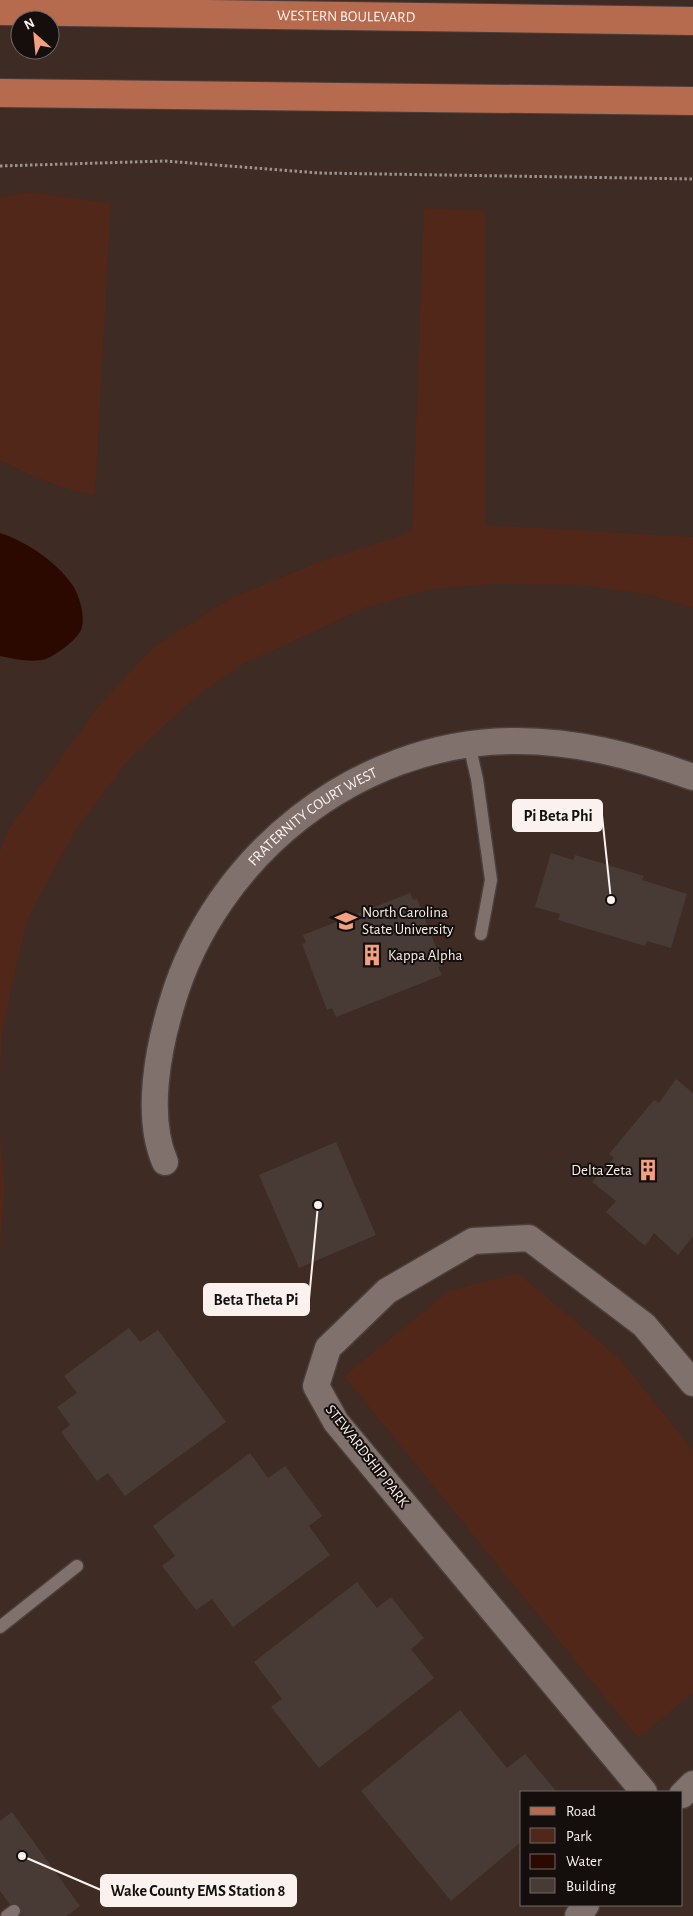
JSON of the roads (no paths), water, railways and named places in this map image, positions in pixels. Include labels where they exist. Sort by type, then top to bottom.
[{"type":"main road","name":"WESTERN BOULEVARD","points":[[0,11],[693,21]]},
{"type":"main road","points":[[0,93],[693,101]]},
{"type":"street","name":"FRATERNITY COURT WEST","points":[[165,1162],[157,1144],[155,1110],[158,1065],[164,1030],[189,956],[207,920],[233,883],[265,847],[302,814],[342,788],[398,763],[468,744],[510,740],[550,741],[594,748],[646,760],[693,777]]},
{"type":"street","name":"STEWARDSHIP PARK","points":[[643,1791],[336,1422],[316,1386],[328,1348],[387,1291],[473,1241],[529,1238],[644,1325],[693,1383]]},
{"type":"street","points":[[683,1794],[693,1784]]},
{"type":"lane","points":[[468,744],[477,779],[491,880],[481,934]]},
{"type":"lane","points":[[0,1627],[77,1566]]},
{"type":"water","points":[[0,533],[20,541],[48,559],[71,583],[79,598],[83,616],[80,631],[67,646],[46,659],[29,661],[0,656]]},
{"type":"place","name":"Pi Beta Phi","points":[[611,900]]},
{"type":"place","name":"North Carolina State University","points":[[346,921]]},
{"type":"place","name":"Kappa Alpha","points":[[372,955]]},
{"type":"place","name":"Delta Zeta","points":[[648,1170]]},
{"type":"place","name":"Beta Theta Pi","points":[[318,1205]]},
{"type":"place","name":"Wake County EMS Station 8","points":[[22,1856]]}]
